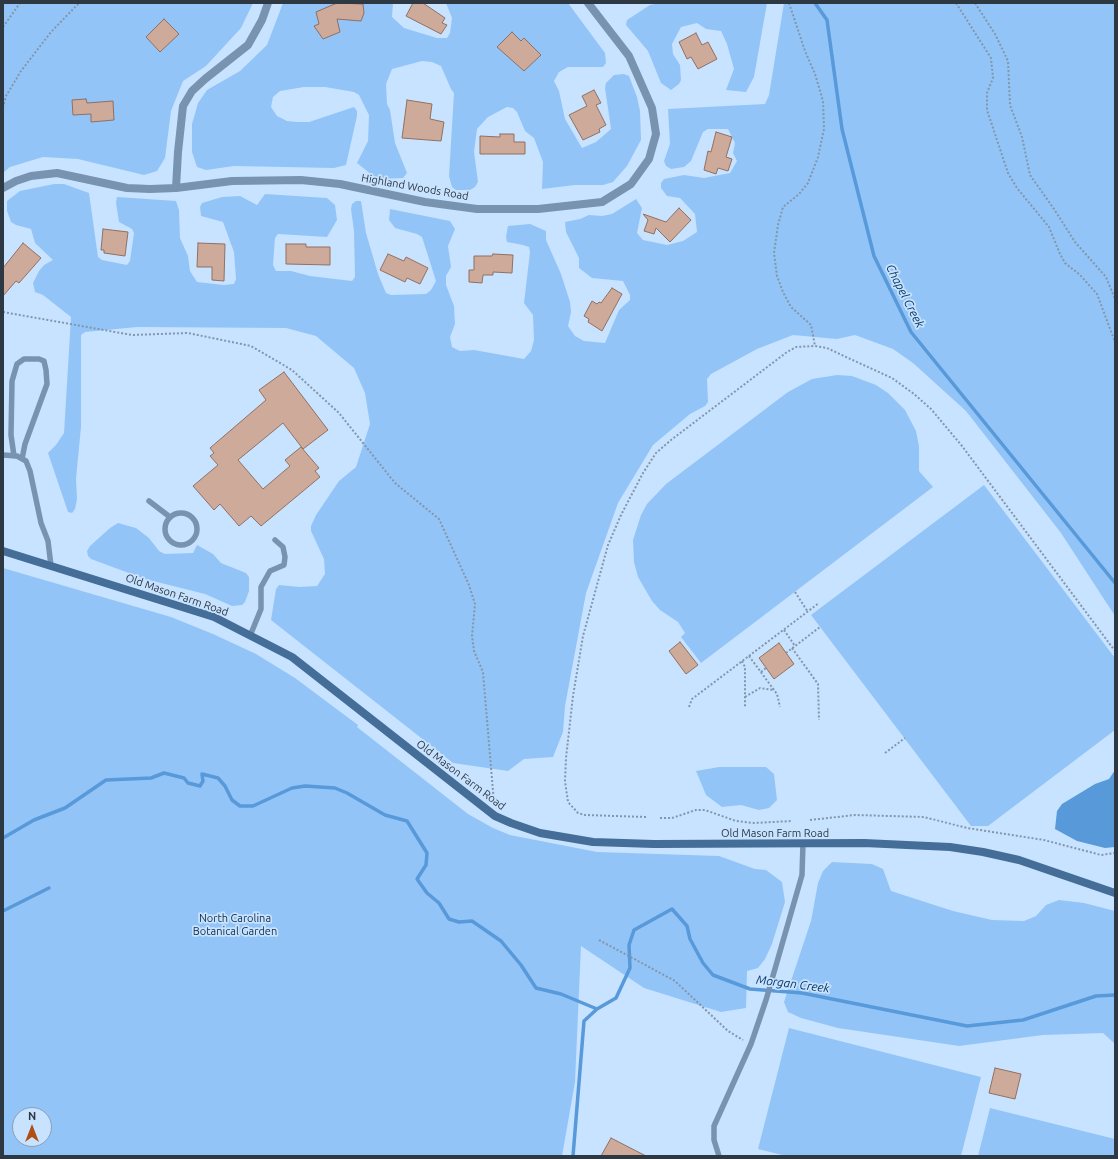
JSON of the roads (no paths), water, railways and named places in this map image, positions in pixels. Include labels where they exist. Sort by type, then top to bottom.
[{"type":"street","points":[[176,188],[183,106],[196,87],[248,45],[262,20],[268,3]]},
{"type":"street","name":"Highland Woods Road","points":[[3,188],[16,181],[31,176],[57,173],[127,188],[150,189],[176,188],[232,181],[301,180],[340,184],[425,202],[477,209],[538,209],[602,202],[631,184],[649,159],[656,134],[652,108],[629,56],[588,3]]},
{"type":"street","name":"Old Mason Farm Road","points":[[3,551],[214,617],[292,657],[495,816],[540,833],[593,842],[678,844],[915,844],[983,852],[1046,869],[1115,894]]},
{"type":"lane","points":[[14,456],[11,435],[14,375],[17,364],[24,359],[31,358],[44,361],[46,370],[45,391],[25,444],[22,459]]},
{"type":"lane","points":[[3,455],[14,456],[26,461],[34,483],[42,523],[48,541],[51,566]]},
{"type":"lane","points":[[149,501],[170,517]]},
{"type":"lane","points":[[174,514],[185,514],[194,520],[197,530],[193,541],[183,545],[173,544],[169,540],[165,531],[165,526],[170,517],[174,514]]},
{"type":"lane","points":[[250,636],[261,609],[261,587],[270,571],[284,565],[285,557],[283,547],[275,540]]},
{"type":"lane","points":[[719,1156],[714,1140],[714,1126],[751,1044],[766,1000],[802,875],[803,843]]},
{"type":"waterway","name":"Chapel Creek","points":[[815,3],[827,20],[842,129],[874,256],[911,332],[1115,583]]},
{"type":"waterway","points":[[3,838],[34,820],[65,808],[106,780],[151,778],[164,773],[184,778],[188,783],[200,786],[203,781],[202,774],[218,778],[225,786],[232,800],[240,806],[253,806],[292,788],[305,786],[335,788],[347,793],[385,815],[407,821],[427,853],[426,865],[417,879],[427,893],[439,903],[449,919],[459,922],[472,921],[501,941],[521,965],[536,988],[561,994],[597,1009]]},
{"type":"waterway","points":[[3,911],[49,888]]},
{"type":"waterway","name":"Morgan Creek","points":[[573,1156],[584,1021],[597,1009],[616,998],[630,968],[629,945],[634,930],[672,909],[687,926],[690,939],[703,963],[713,975],[750,989],[802,993],[967,1026],[1023,1020],[1096,996],[1115,995]]},
{"type":"park label","name":"North Carolina Botanical Garden","points":[[235,924]]}]
